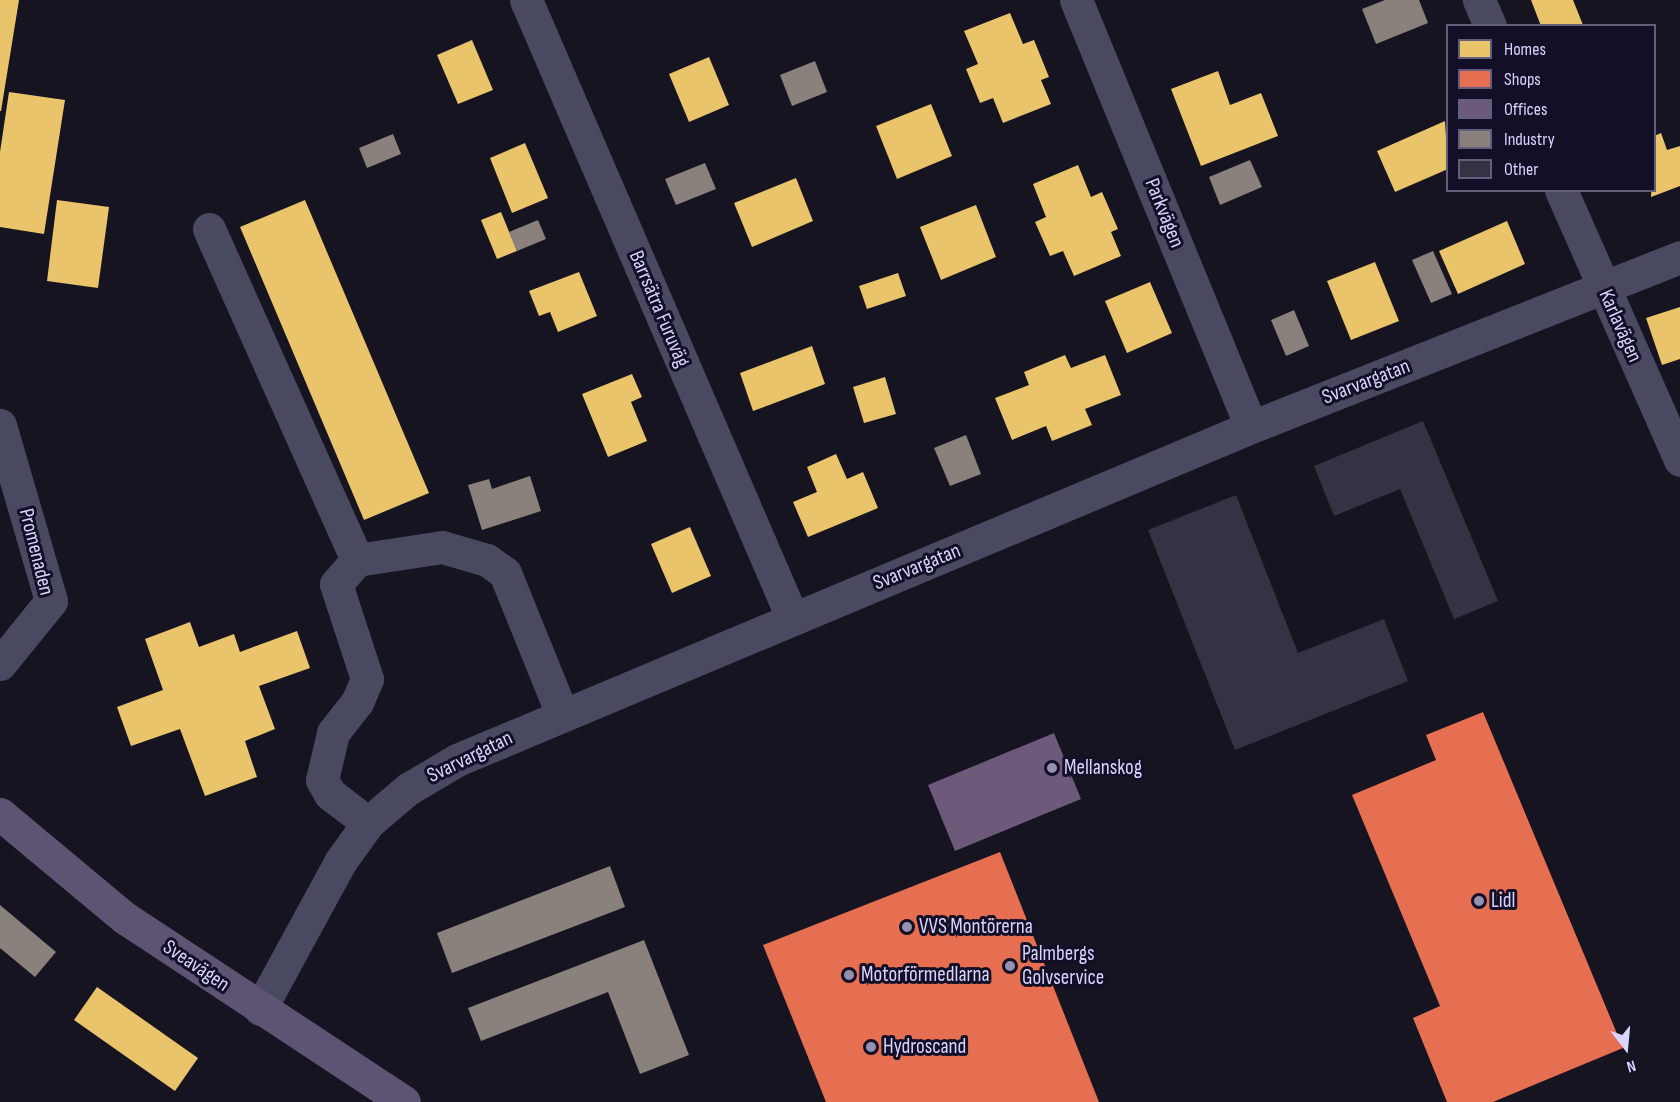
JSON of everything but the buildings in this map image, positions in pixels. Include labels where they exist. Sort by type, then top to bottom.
[{"type":"main road","name":"Sveavägen","points":[[0,814],[125,918],[404,1102]]},
{"type":"street","name":"Barrsätra Furuväg","points":[[526,0],[792,617]]},
{"type":"street","name":"Parkvägen","points":[[1076,0],[1251,427]]},
{"type":"street","points":[[1479,0],[1489,24]]},
{"type":"street","name":"Karlavägen","points":[[1562,192],[1680,460]]},
{"type":"street","points":[[209,229],[357,560]]},
{"type":"street","name":"Svarvargatan","points":[[260,1009],[340,862],[368,824],[408,789],[457,760],[792,617],[1251,427],[1680,257]]},
{"type":"street","name":"Promenaden","points":[[0,425],[51,601],[0,664]]},
{"type":"street","points":[[368,824],[330,794],[322,780],[333,733],[357,702],[367,679],[336,585],[357,560],[442,547],[486,560],[505,573],[562,714]]},
{"type":"place","name":"Mellanskog","points":[[1052,768]]},
{"type":"place","name":"Lidl","points":[[1479,901]]},
{"type":"place","name":"VVS Montörerna","points":[[907,927]]},
{"type":"place","name":"Palmbergs Golvservice","points":[[1010,966]]},
{"type":"place","name":"Motorförmedlarna","points":[[849,975]]},
{"type":"place","name":"Hydroscand","points":[[871,1047]]}]
